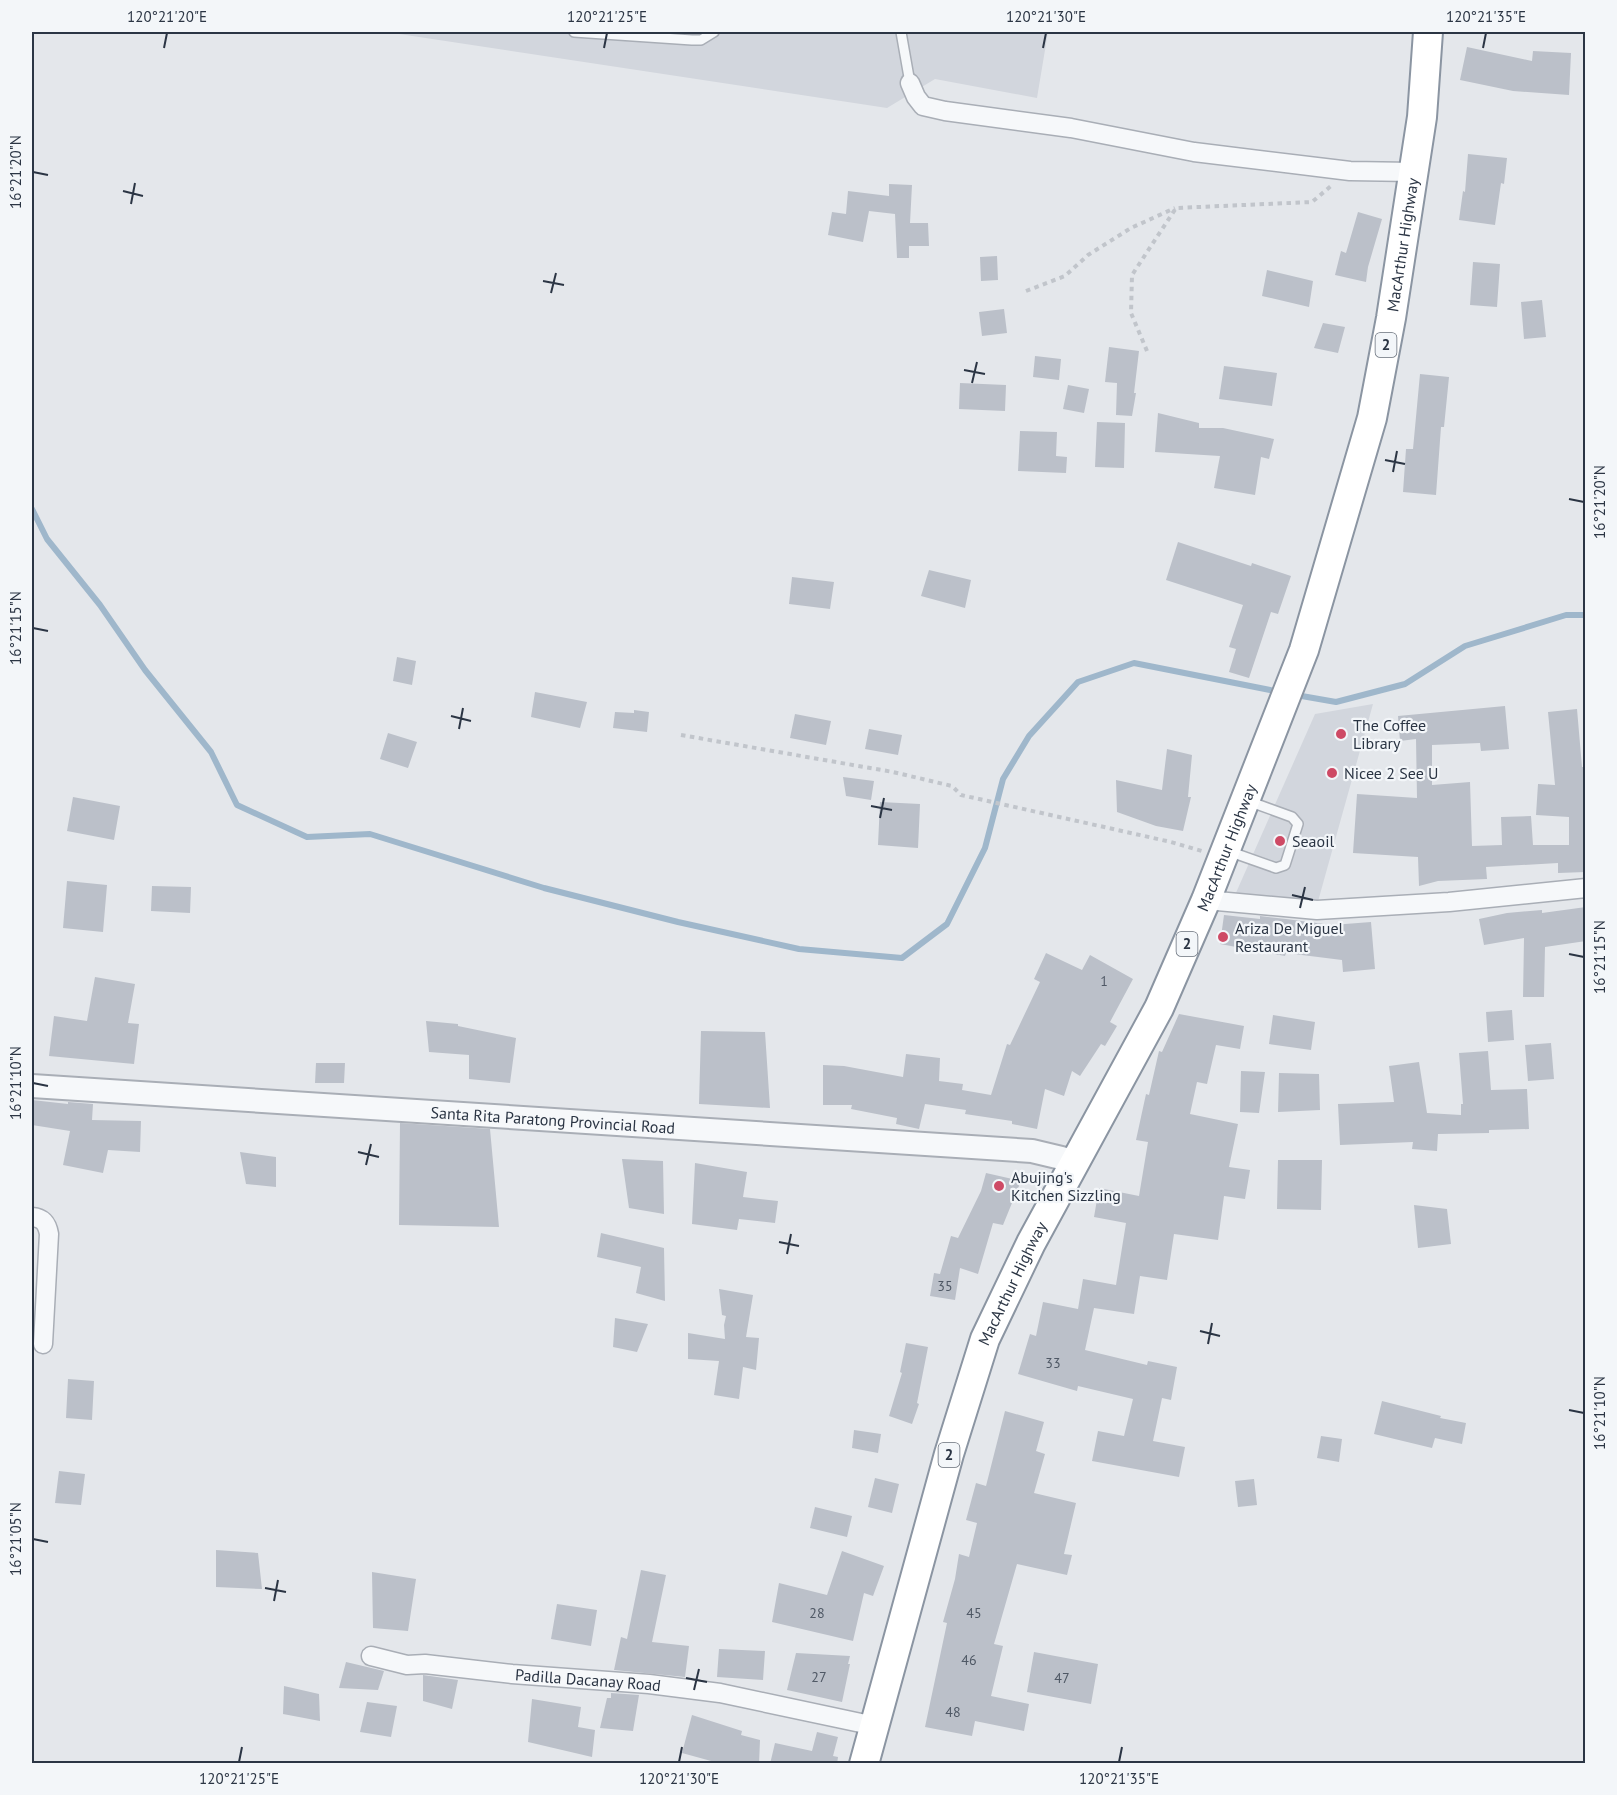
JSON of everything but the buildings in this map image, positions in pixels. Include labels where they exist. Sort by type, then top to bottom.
[{"type":"highway","name":"MacArthur Highway","points":[[864,1764],[949,1454],[985,1339],[1074,1161],[1159,1008],[1206,900],[1304,650],[1372,418],[1391,318],[1422,117],[1428,32]]},
{"type":"street","points":[[910,83],[916,97],[923,105],[945,111],[1071,128],[1194,152],[1350,171],[1413,172]]},
{"type":"street","points":[[1206,900],[1317,910],[1449,902],[1586,888]]},
{"type":"street","name":"Santa Rita Paratong Provincial Road","points":[[32,1086],[1032,1151],[1074,1161]]},
{"type":"street","points":[[32,1216],[45,1222],[49,1234],[43,1344]]},
{"type":"street","name":"Padilla Dacanay Road","points":[[371,1656],[407,1665],[426,1664],[512,1674],[649,1684],[720,1693],[875,1726]]},
{"type":"lane","points":[[574,32],[701,40],[714,32]]},
{"type":"lane","points":[[901,32],[910,83]]},
{"type":"lane","points":[[1224,854],[1276,868],[1285,865],[1298,824],[1292,817],[1245,800]]},
{"type":"path","points":[[1026,291],[1065,276],[1088,255],[1131,228],[1176,208],[1312,201],[1350,171]]},
{"type":"path","points":[[1147,351],[1131,313],[1132,275],[1176,208]]},
{"type":"path","points":[[681,735],[893,772],[952,786],[961,795],[1224,854]]},
{"type":"shaded area","points":[[386,32],[1048,32],[1037,98],[935,79],[887,108]]},
{"type":"shaded area","points":[[1373,704],[1317,905],[1235,895],[1315,714]]},
{"type":"waterway","points":[[32,509],[47,539],[100,605],[145,670],[211,752],[237,805],[307,837],[370,834],[544,888],[678,922],[799,949],[902,958],[947,924],[985,848],[1003,779],[1029,736],[1078,682],[1134,663],[1280,692]]},
{"type":"waterway","points":[[1296,695],[1336,702],[1405,684],[1465,646],[1566,615],[1586,615]]},
{"type":"place","name":"The Coffee Library","points":[[1341,734]]},
{"type":"place","name":"Nicee 2 See U","points":[[1332,773]]},
{"type":"place","name":"Seaoil","points":[[1280,841]]},
{"type":"place","name":"Ariza De Miguel Restaurant","points":[[1223,937]]},
{"type":"place","name":"Abujing's Kitchen Sizzling","points":[[999,1186]]}]
